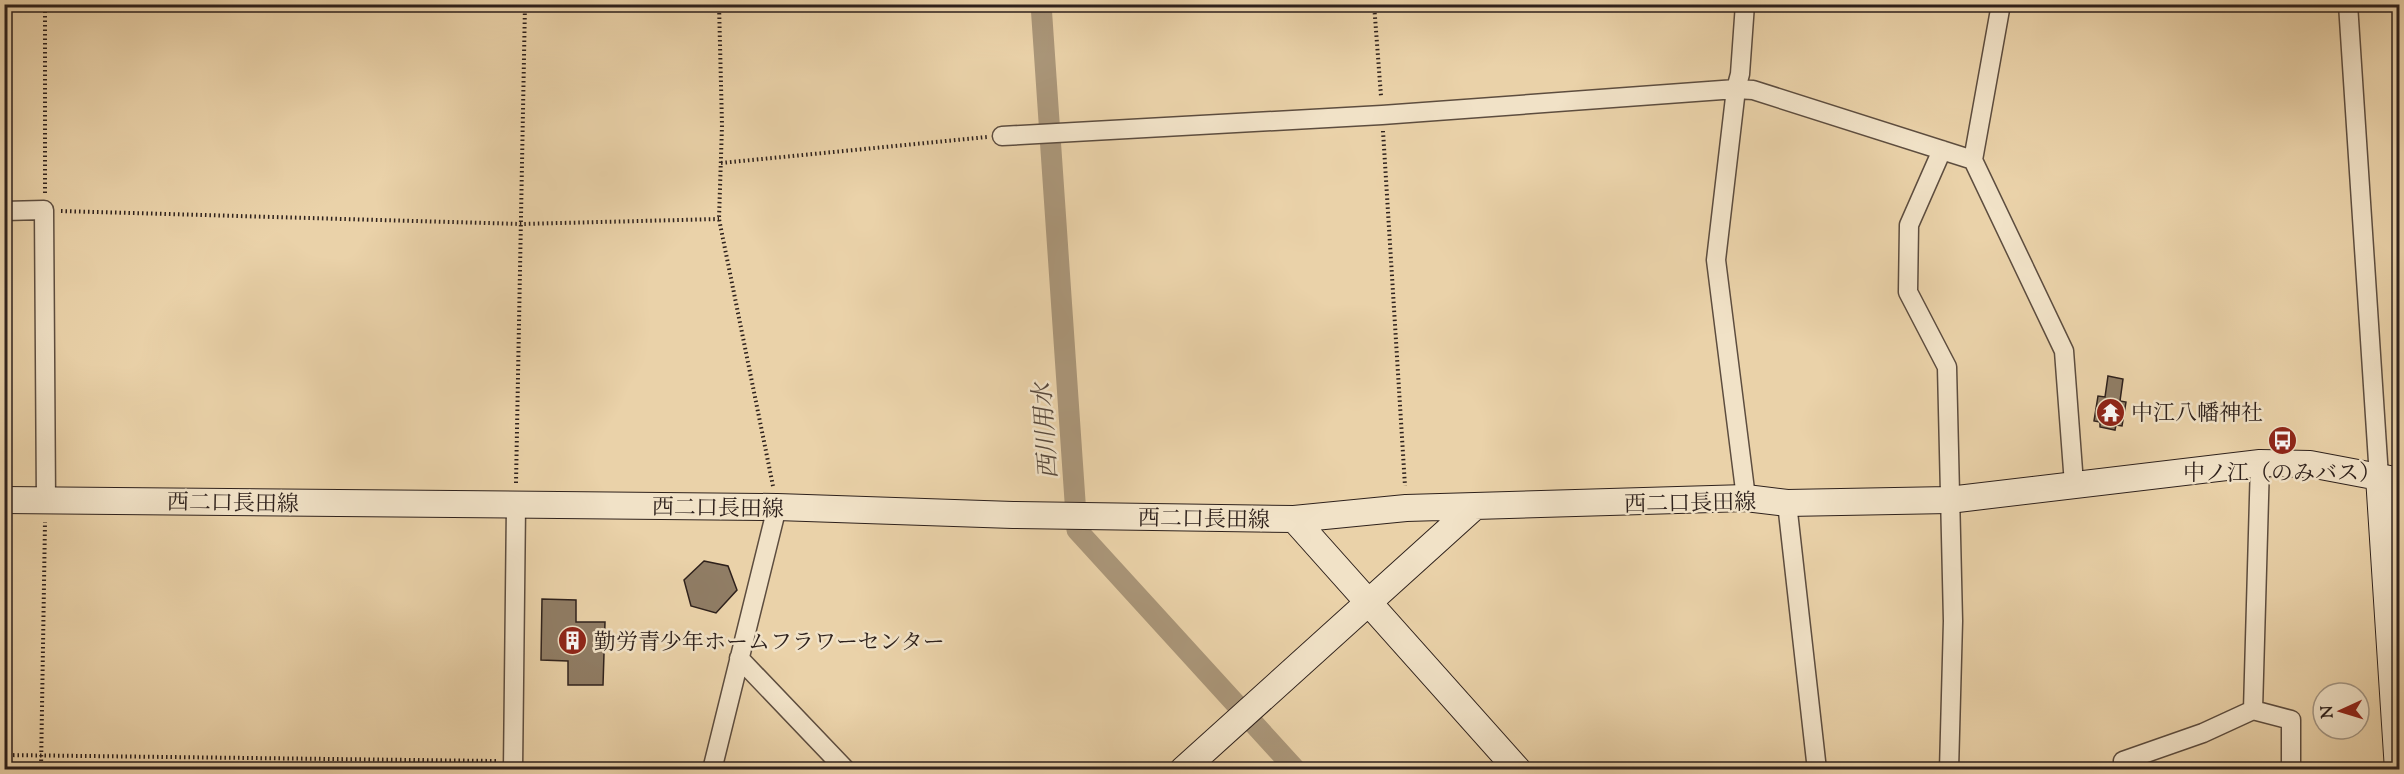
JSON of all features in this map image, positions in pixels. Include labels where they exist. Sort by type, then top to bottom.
[{"type":"main road","name":"西二口長田線","points":[[4,500],[777,507],[1013,515],[1294,519],[1406,508],[1746,498],[1787,503],[1949,500],[2260,463],[2310,464],[2389,479]]},
{"type":"main road","points":[[2389,479],[2398,770]]},
{"type":"main road","points":[[1183,770],[1474,507]]},
{"type":"main road","points":[[1294,519],[1518,770]]},
{"type":"street","points":[[1745,4],[1740,74],[1736,89],[1716,260],[1746,498]]},
{"type":"street","points":[[2001,4],[1973,160],[2064,351],[2074,484]]},
{"type":"street","points":[[2348,4],[2389,479]]},
{"type":"street","points":[[1002,136],[1382,115],[1736,89],[1753,90],[1973,160]]},
{"type":"street","points":[[1942,150],[1909,225],[1908,292],[1947,367],[1953,621],[1949,770]]},
{"type":"street","points":[[4,211],[45,210],[46,501]]},
{"type":"street","points":[[2253,710],[2260,463]]},
{"type":"street","points":[[1787,503],[1817,770]]},
{"type":"street","points":[[513,765],[516,505]]},
{"type":"street","points":[[712,770],[777,507]]},
{"type":"street","points":[[740,658],[846,770]]},
{"type":"street","points":[[2123,761],[2203,733],[2253,710],[2291,720],[2291,770]]},
{"type":"path","points":[[45,4],[45,210],[521,224],[719,219]]},
{"type":"path","points":[[516,505],[525,4]]},
{"type":"path","points":[[719,4],[721,163],[719,219],[777,507]]},
{"type":"path","points":[[1374,4],[1406,508]]},
{"type":"path","points":[[721,163],[1002,136]]},
{"type":"path","points":[[41,770],[46,501]]},
{"type":"path","points":[[4,756],[513,765]]},
{"type":"building","name":"中江八幡神社","points":[[2108,376],[2123,379],[2120,401],[2126,402],[2122,426],[2116,425],[2115,430],[2100,427],[2100,422],[2094,421],[2098,396],[2105,397]]},
{"type":"building","points":[[704,561],[728,566],[737,590],[716,613],[691,606],[684,580]]},
{"type":"building","name":"勤労青少年ホームフラワーセンター","points":[[542,599],[576,600],[576,622],[605,622],[603,685],[568,685],[568,661],[541,660]]},
{"type":"waterway","name":"西川用水","points":[[1041,4],[1077,530],[1296,770]]},
{"type":"railway","points":[[2394,4],[2400,10]]},
{"type":"place","name":"中江八幡神社","points":[[2110,412]]},
{"type":"place","name":"中ノ江（のみバス）","points":[[2282,440]]},
{"type":"place","name":"勤労青少年ホームフラワーセンター","points":[[573,641]]}]
